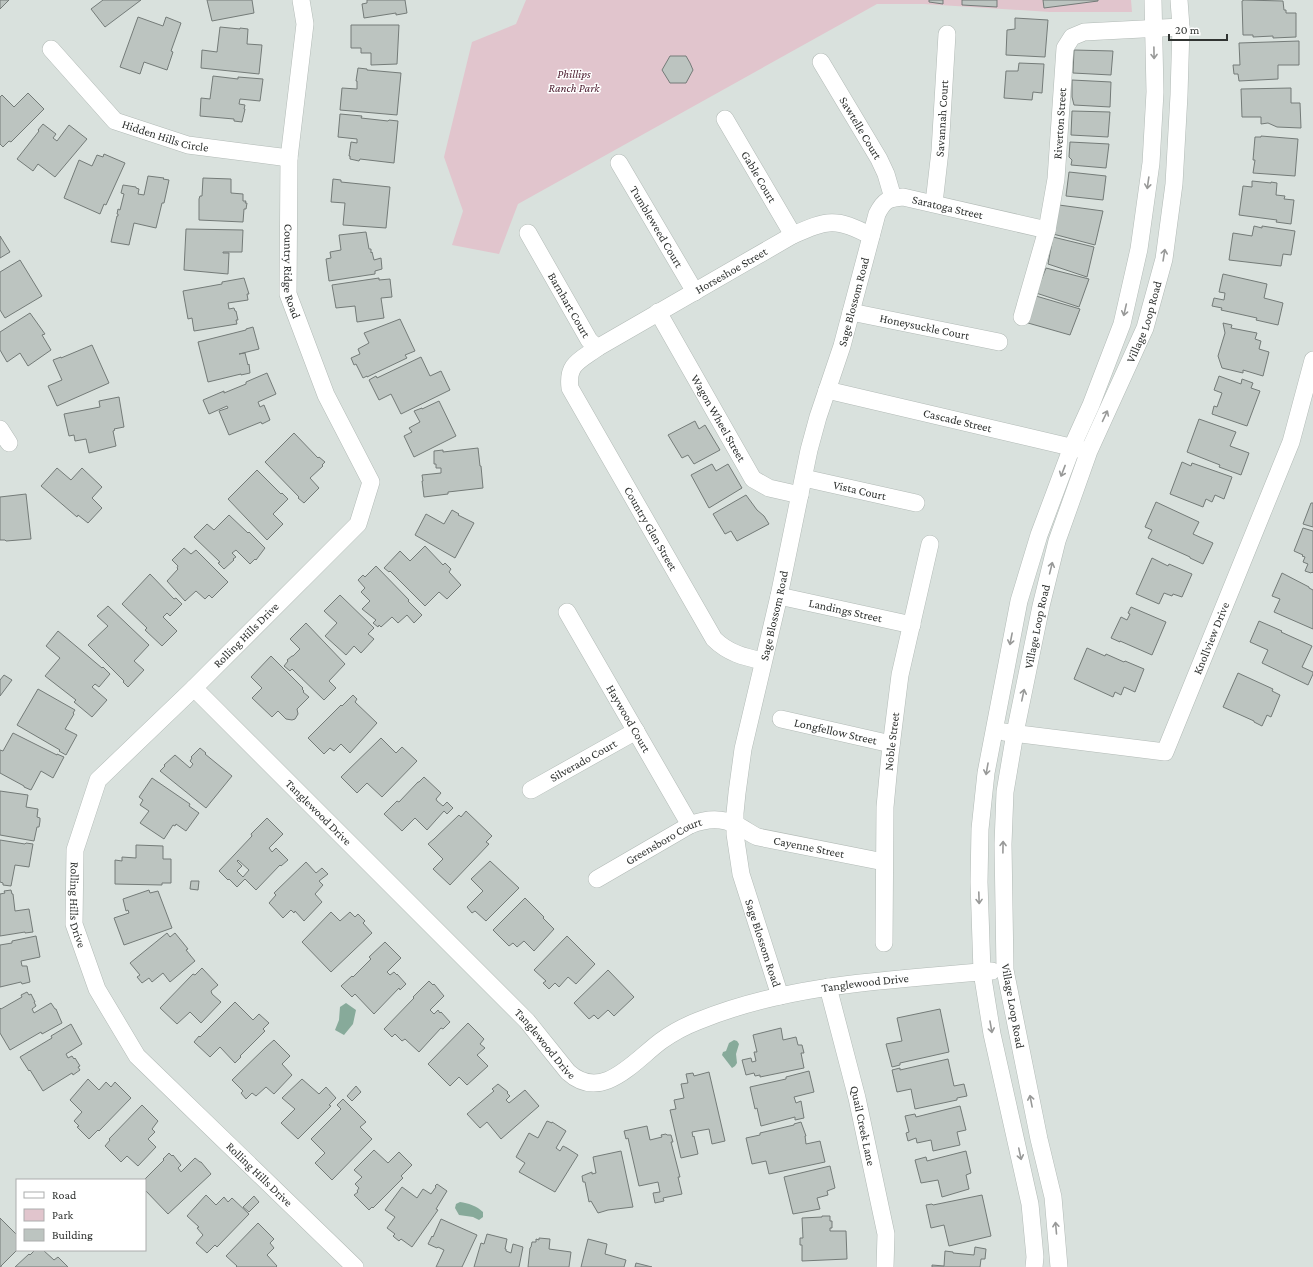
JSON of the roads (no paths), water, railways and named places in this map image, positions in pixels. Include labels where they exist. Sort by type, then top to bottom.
[{"type":"street","name":"Country Ridge Road","points":[[301,0],[305,24],[289,158],[288,294],[326,395],[371,482],[358,524]]},
{"type":"street","name":"Village Loop Road","points":[[1034,1267],[1035,1257],[1030,1204],[992,1034],[982,972],[979,882],[980,829],[986,773],[1019,601],[1039,535],[1072,447],[1091,405],[1122,324],[1139,249],[1151,163],[1155,92],[1153,0]]},
{"type":"street","name":"Village Loop Road","points":[[1059,1267],[1053,1198],[1038,1139],[1004,970],[1003,844],[1005,792],[1015,733],[1041,606],[1057,541],[1089,451],[1145,328],[1164,259],[1174,184],[1181,27],[1179,0]]},
{"type":"street","name":"Riverton Street","points":[[1022,317],[1047,230],[1056,178],[1065,48],[1072,37],[1084,32],[1181,27]]},
{"type":"street","name":"Savannah Court","points":[[934,204],[940,151],[947,34]]},
{"type":"street","name":"Hidden Hills Circle","points":[[51,49],[116,121],[188,145],[289,158]]},
{"type":"street","name":"Sawtelle Court","points":[[821,62],[879,159],[886,174],[893,198]]},
{"type":"street","name":"Gable Court","points":[[725,119],[793,235]]},
{"type":"street","name":"Tumbleweed Court","points":[[619,163],[695,292]]},
{"type":"street","name":"Saratoga Street","points":[[893,198],[903,197],[1047,230]]},
{"type":"street","points":[[871,236],[881,206],[887,200],[893,198]]},
{"type":"street","name":"Horseshoe Street","points":[[597,348],[793,235],[814,226],[828,222],[842,223],[855,227],[871,236]]},
{"type":"street","name":"Barnhart Court","points":[[528,233],[589,340],[597,348],[572,368]]},
{"type":"street","name":"Sage Blossom Road","points":[[780,996],[741,874],[736,839],[735,812],[739,771],[779,596],[809,450],[842,346],[871,236]]},
{"type":"street","name":"Wagon Wheel Street","points":[[658,312],[753,479],[769,488],[800,495]]},
{"type":"street","name":"Honeysuckle Court","points":[[851,312],[999,342]]},
{"type":"street","name":"Knollview Drive","points":[[994,730],[1165,752],[1291,442],[1313,360]]},
{"type":"street","name":"Country Glen Street","points":[[572,368],[569,377],[570,388],[714,639],[721,647],[745,657],[763,661]]},
{"type":"street","name":"Cascade Street","points":[[827,390],[1089,451]]},
{"type":"street","points":[[0,429],[9,443]]},
{"type":"street","name":"Vista Court","points":[[804,478],[916,503]]},
{"type":"street","name":"Rolling Hills Drive","points":[[355,1267],[137,1056],[97,990],[74,924],[75,850],[98,780],[194,688],[358,524]]},
{"type":"street","name":"Noble Street","points":[[884,943],[885,807],[891,744],[900,675],[930,544]]},
{"type":"street","name":"Landings Street","points":[[779,596],[912,625]]},
{"type":"street","name":"Haywood Court","points":[[567,612],[690,825]]},
{"type":"street","name":"Tanglewood Drive","points":[[194,688],[527,1021],[568,1072],[576,1079],[586,1082],[600,1083],[611,1080],[678,1030],[697,1021],[734,1008],[780,996],[828,987],[881,980],[1004,970]]},
{"type":"street","name":"Longfellow Street","points":[[781,719],[891,744]]},
{"type":"street","name":"Silverado Court","points":[[531,790],[636,731]]},
{"type":"street","name":"Greensboro Court","points":[[597,879],[690,825],[700,821],[710,819],[736,824]]},
{"type":"street","name":"Cayenne Street","points":[[736,824],[750,834],[758,837],[884,862]]},
{"type":"street","name":"Quail Creek Lane","points":[[828,987],[857,1098],[886,1234],[885,1267]]},
{"type":"park label","name":"Phillips Ranch Park","points":[[574,81]]}]
